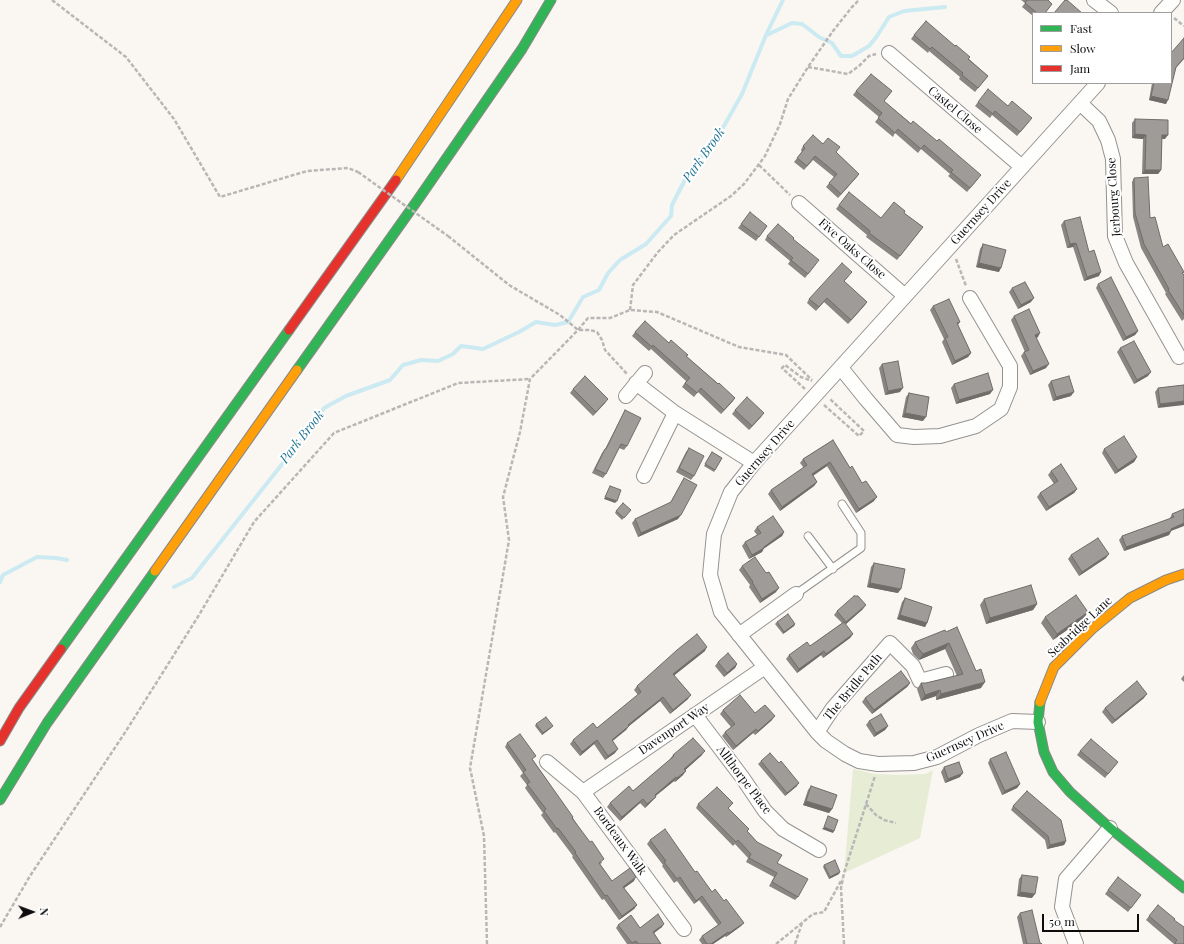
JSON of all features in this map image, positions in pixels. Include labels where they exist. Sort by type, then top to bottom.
[{"type":"main road","points":[[0,741],[19,708],[394,183],[517,0]]},
{"type":"main road","points":[[0,800],[47,723],[421,195],[522,49],[552,0]]},
{"type":"main road","name":"Seabridge Lane","points":[[1184,574],[1166,580],[1130,598],[1092,629],[1054,667],[1040,701],[1038,722],[1044,752],[1053,772],[1070,792],[1110,828],[1184,888]]},
{"type":"street","points":[[1094,0],[1110,12]]},
{"type":"street","points":[[1162,12],[1173,0]]},
{"type":"street","name":"Castel Close","points":[[888,53],[1022,167]]},
{"type":"street","name":"Guernsey Drive","points":[[1038,722],[1012,721],[979,735],[937,757],[914,763],[878,764],[859,761],[826,742],[739,635],[721,612],[710,575],[714,534],[731,492],[754,463],[820,396],[840,368],[1097,84]]},
{"type":"street","name":"Jerbourg Close","points":[[1080,103],[1099,121],[1108,140],[1113,159],[1115,236],[1126,263],[1179,357]]},
{"type":"street","name":"Five Oaks Close","points":[[799,203],[905,296]]},
{"type":"street","points":[[840,368],[897,435],[914,437],[940,436],[976,426],[1001,409],[1010,387],[1010,366],[970,298]]},
{"type":"street","points":[[626,396],[645,372]]},
{"type":"street","points":[[636,383],[675,413],[754,463]]},
{"type":"street","points":[[644,476],[675,413]]},
{"type":"street","points":[[739,635],[796,594]]},
{"type":"street","name":"The Bridle Path","points":[[817,732],[833,708],[890,643],[913,666],[920,681],[946,674]]},
{"type":"street","name":"Davenport Way","points":[[583,792],[765,667]]},
{"type":"street","name":"Allthorpe Place","points":[[695,715],[742,777],[765,811],[784,829],[820,850]]},
{"type":"street","name":"Bordeaux Walk","points":[[547,762],[583,792],[684,929]]},
{"type":"street","points":[[1076,944],[1062,907],[1066,879],[1110,828]]},
{"type":"lane","points":[[796,594],[861,548],[862,533],[842,504]]},
{"type":"lane","points":[[808,536],[833,569]]},
{"type":"path","points":[[52,0],[126,57],[174,119],[220,197],[307,170],[348,168],[358,172],[448,236],[509,285],[560,315],[578,330],[590,330],[597,332],[602,340],[605,350],[636,383]]},
{"type":"path","points":[[630,310],[633,285],[658,252],[674,235],[731,196],[744,184],[765,156],[780,124],[788,99],[833,31],[859,0]]},
{"type":"path","points":[[1172,16],[1184,26]]},
{"type":"path","points":[[808,67],[848,74],[869,56],[878,53],[888,53]]},
{"type":"path","points":[[758,165],[799,203]]},
{"type":"path","points":[[952,245],[970,298]]},
{"type":"path","points":[[487,944],[484,836],[470,768],[509,540],[503,497],[520,432],[530,379],[588,318],[610,318],[630,310],[657,312],[739,347],[786,354],[812,381],[801,377],[785,365],[782,368],[820,396],[864,432],[859,436],[820,396]]},
{"type":"path","points":[[0,927],[30,876],[126,731],[195,622],[254,522],[334,433],[458,382],[530,379]]},
{"type":"path","points":[[844,944],[841,888],[843,877],[878,764]]},
{"type":"path","points":[[866,804],[876,815],[884,820],[896,823]]},
{"type":"path","points":[[776,944],[813,914],[824,912],[843,877]]},
{"type":"path","points":[[796,944],[802,923]]},
{"type":"green space","points":[[853,769],[875,774],[899,775],[925,774],[933,770],[920,838],[844,873]]},
{"type":"building","points":[[1027,0],[1048,0],[1052,4],[1046,12],[1036,12],[1025,3]]},
{"type":"building","points":[[1065,0],[1067,0],[1081,12],[1055,12]]},
{"type":"building","points":[[926,21],[970,57],[968,59],[988,76],[978,88],[962,75],[963,73],[932,47],[930,49],[914,35]]},
{"type":"building","points":[[1184,38],[1184,58],[1176,67],[1172,84],[1172,52]]},
{"type":"building","points":[[871,74],[892,91],[884,101],[911,124],[913,121],[937,141],[939,139],[981,175],[970,188],[951,172],[953,170],[924,145],[921,149],[898,129],[895,133],[878,118],[882,113],[856,91]]},
{"type":"building","points":[[1154,84],[1172,84],[1168,100],[1151,96]]},
{"type":"building","points":[[988,89],[1008,106],[1012,101],[1032,118],[1020,132],[995,111],[993,114],[978,102]]},
{"type":"building","points":[[1135,119],[1168,120],[1168,135],[1162,135],[1161,170],[1145,170],[1146,135],[1135,134]]},
{"type":"building","points":[[813,135],[823,144],[828,138],[840,147],[836,152],[859,174],[841,194],[829,183],[837,174],[815,156],[807,166],[797,158],[805,148],[803,146]]},
{"type":"building","points":[[1148,177],[1150,218],[1155,217],[1163,247],[1168,244],[1184,272],[1182,273],[1184,275],[1184,315],[1168,290],[1169,289],[1144,244],[1135,213],[1134,178]]},
{"type":"building","points":[[849,192],[881,218],[894,202],[905,211],[904,213],[923,227],[900,256],[869,233],[870,231],[839,205]]},
{"type":"building","points":[[750,212],[767,226],[759,237],[741,224]]},
{"type":"building","points":[[1080,217],[1089,252],[1094,250],[1101,272],[1087,277],[1076,243],[1070,244],[1064,221]]},
{"type":"building","points":[[778,224],[794,238],[793,239],[819,260],[808,274],[791,260],[793,258],[767,236]]},
{"type":"building","points":[[983,244],[1006,250],[1001,268],[979,263]]},
{"type":"building","points":[[842,263],[852,272],[844,281],[867,302],[851,320],[827,298],[819,307],[809,299]]},
{"type":"building","points":[[1111,277],[1138,331],[1126,337],[1098,284]]},
{"type":"building","points":[[1025,282],[1034,298],[1021,305],[1012,288]]},
{"type":"building","points":[[949,299],[960,322],[957,323],[971,353],[955,361],[945,338],[948,337],[933,306]]},
{"type":"building","points":[[1029,309],[1040,333],[1035,335],[1049,364],[1033,371],[1024,352],[1029,350],[1014,316]]},
{"type":"building","points":[[645,321],[669,343],[671,340],[688,355],[686,356],[735,398],[724,410],[701,388],[697,393],[685,383],[690,378],[653,345],[652,347],[635,332]]},
{"type":"building","points":[[1134,341],[1151,372],[1137,380],[1120,348]]},
{"type":"building","points":[[898,361],[903,388],[888,391],[882,364]]},
{"type":"building","points":[[988,373],[993,390],[959,400],[954,384]]},
{"type":"building","points":[[585,376],[608,399],[596,412],[573,389]]},
{"type":"building","points":[[1069,376],[1074,392],[1056,397],[1051,381]]},
{"type":"building","points":[[1184,385],[1184,401],[1160,404],[1158,388]]},
{"type":"building","points":[[909,393],[929,397],[926,417],[905,413]]},
{"type":"building","points":[[747,397],[764,413],[752,426],[735,410]]},
{"type":"building","points":[[625,410],[641,418],[627,446],[621,444],[606,474],[595,469]]},
{"type":"building","points":[[1124,436],[1137,457],[1118,470],[1104,449]]},
{"type":"building","points":[[833,440],[850,468],[852,466],[862,483],[866,481],[877,497],[859,509],[830,462],[812,474],[817,482],[782,507],[771,490],[807,465],[803,459]]},
{"type":"building","points":[[689,448],[704,456],[694,476],[679,468]]},
{"type":"building","points":[[712,452],[722,458],[715,470],[705,464]]},
{"type":"building","points":[[1061,464],[1077,489],[1049,507],[1040,493],[1058,481],[1051,471]]},
{"type":"building","points":[[684,478],[697,485],[681,515],[641,533],[635,519],[671,502]]},
{"type":"building","points":[[610,486],[621,490],[617,501],[605,497]]},
{"type":"building","points":[[623,503],[631,510],[624,518],[616,511]]},
{"type":"building","points":[[1184,509],[1184,523],[1171,529],[1171,531],[1126,547],[1122,536],[1174,517],[1172,514]]},
{"type":"building","points":[[773,516],[784,532],[764,548],[752,555],[745,542],[761,533],[757,527]]},
{"type":"building","points":[[1098,538],[1109,554],[1082,572],[1071,555]]},
{"type":"building","points":[[755,557],[766,573],[769,572],[779,588],[762,599],[742,566]]},
{"type":"building","points":[[874,563],[905,569],[901,589],[870,583]]},
{"type":"building","points":[[1031,585],[1037,604],[990,618],[984,599]]},
{"type":"building","points":[[1076,595],[1088,612],[1057,634],[1045,617]]},
{"type":"building","points":[[854,596],[858,596],[866,605],[846,622],[837,611]]},
{"type":"building","points":[[905,598],[932,607],[927,623],[900,615]]},
{"type":"building","points":[[788,614],[795,624],[784,632],[777,622]]},
{"type":"building","points":[[844,622],[853,634],[826,654],[824,651],[799,669],[789,655],[807,642],[810,646]]},
{"type":"building","points":[[957,627],[976,671],[981,669],[985,682],[941,694],[940,690],[925,695],[921,683],[963,674],[949,643],[923,654],[915,642],[945,630],[946,632]]},
{"type":"building","points":[[697,634],[707,647],[673,674],[691,695],[673,710],[663,697],[612,740],[618,749],[608,756],[597,740],[582,752],[573,740],[593,723],[597,728],[641,692],[637,686]]},
{"type":"building","points":[[728,653],[737,664],[727,673],[718,662]]},
{"type":"building","points":[[901,671],[910,683],[874,710],[865,698]]},
{"type":"building","points":[[1137,681],[1147,694],[1115,720],[1105,708]]},
{"type":"building","points":[[740,695],[755,713],[765,705],[775,716],[758,731],[756,729],[736,746],[725,732],[735,724],[723,710]]},
{"type":"building","points":[[881,714],[888,726],[876,733],[869,721]]},
{"type":"building","points":[[546,717],[553,726],[543,733],[536,724]]},
{"type":"building","points":[[520,734],[536,756],[532,759],[573,817],[572,818],[590,842],[592,841],[604,859],[599,863],[612,881],[630,868],[636,877],[623,887],[637,905],[622,916],[607,895],[605,896],[575,853],[576,852],[544,811],[546,809],[527,784],[530,782],[523,772],[526,770],[507,743]]},
{"type":"building","points":[[693,738],[705,751],[684,769],[686,771],[677,778],[676,777],[655,795],[656,797],[647,804],[643,799],[622,817],[610,803],[629,786],[633,791]]},
{"type":"building","points":[[1091,739],[1118,762],[1108,774],[1080,751]]},
{"type":"building","points":[[1006,752],[1020,784],[1005,791],[990,759]]},
{"type":"building","points":[[770,753],[779,763],[781,761],[799,783],[787,793],[761,761]]},
{"type":"building","points":[[959,762],[963,773],[948,779],[944,767]]},
{"type":"building","points":[[811,786],[837,795],[832,809],[806,801]]},
{"type":"building","points":[[717,787],[733,803],[728,808],[749,829],[747,831],[757,842],[782,855],[777,863],[808,879],[798,897],[772,882],[777,873],[749,858],[751,854],[738,840],[736,842],[698,804]]},
{"type":"building","points":[[1027,791],[1061,820],[1066,841],[1050,845],[1048,836],[1013,806]]},
{"type":"building","points":[[828,816],[838,820],[834,831],[824,827]]},
{"type":"building","points":[[665,829],[695,872],[697,871],[712,892],[715,889],[724,901],[726,899],[744,923],[711,944],[707,944],[702,936],[721,923],[702,896],[696,901],[680,877],[677,879],[664,862],[666,861],[650,840]]},
{"type":"building","points":[[835,860],[840,872],[830,877],[824,865]]},
{"type":"building","points":[[1022,875],[1038,877],[1035,894],[1020,892]]},
{"type":"building","points":[[1118,877],[1141,895],[1131,908],[1108,890]]},
{"type":"building","points":[[1158,905],[1184,927],[1184,944],[1176,944],[1175,943],[1177,940],[1149,916]]},
{"type":"building","points":[[1032,910],[1040,943],[1042,944],[1027,944],[1020,913]]},
{"type":"building","points":[[658,914],[664,924],[653,932],[661,944],[638,944],[636,941],[632,943],[618,925],[631,915],[640,928]]},
{"type":"waterway","name":"Park Brook","points":[[174,587],[192,578],[317,420],[324,408],[346,396],[390,380],[403,365],[421,360],[438,361],[453,354],[461,346],[483,349],[536,322],[555,325],[568,322],[583,297],[599,290],[608,273],[620,260],[646,244],[671,216],[672,205],[689,172],[720,133],[742,94],[766,35],[783,0]]},
{"type":"waterway","points":[[767,35],[792,23],[802,24],[819,37],[832,43],[841,56],[852,56],[869,46],[889,17],[904,11],[945,7]]},
{"type":"waterway","name":"Park Brook","points":[[0,582],[3,575],[37,557],[67,560]]},
{"type":"traffic: fast","points":[[297,370],[417,201],[522,49],[551,0]]},
{"type":"traffic: fast","points":[[61,649],[289,330]]},
{"type":"traffic: fast","points":[[0,800],[47,723],[155,571]]},
{"type":"traffic: fast","points":[[1040,702],[1038,722],[1044,752],[1053,772],[1070,792],[1110,828],[1184,888]]},
{"type":"traffic: slow","points":[[396,180],[517,0]]},
{"type":"traffic: slow","points":[[155,571],[297,370]]},
{"type":"traffic: slow","points":[[1040,702],[1054,667],[1092,629],[1130,598],[1166,580],[1184,574]]},
{"type":"traffic: jam","points":[[289,330],[396,180]]},
{"type":"traffic: jam","points":[[0,741],[19,708],[61,649]]}]
